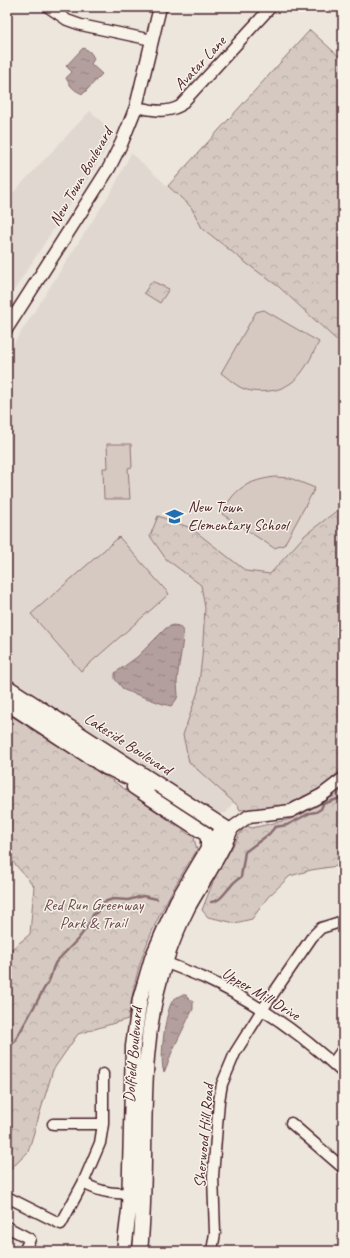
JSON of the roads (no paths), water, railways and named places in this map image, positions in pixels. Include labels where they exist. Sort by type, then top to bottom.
[{"type":"main road","name":"Lakeside Boulevard","points":[[7,687],[227,834]]},
{"type":"main road","name":"Lakeside Boulevard","points":[[7,703],[206,834],[208,838],[208,849]]},
{"type":"main road","points":[[99,763],[139,782],[227,834]]},
{"type":"main road","name":"Dolfield Boulevard","points":[[124,1251],[127,1231],[137,1193],[144,1129],[148,1039],[158,960],[177,901],[208,849],[227,834]]},
{"type":"main road","name":"Dolfield Boulevard","points":[[158,960],[176,934],[187,908],[223,848],[227,834]]},
{"type":"main road","name":"Dolfield Boulevard","points":[[137,1193],[143,1224],[140,1251]]},
{"type":"street","points":[[48,7],[67,20],[81,25],[152,40]]},
{"type":"street","name":"New Town Boulevard","points":[[7,328],[109,168],[122,142],[136,107],[160,7]]},
{"type":"street","name":"Avatar Lane","points":[[136,107],[158,112],[173,110],[180,106],[271,7]]},
{"type":"street","points":[[227,834],[249,816],[291,810],[303,806],[322,795],[343,779]]},
{"type":"street","name":"Sherwood Hill Road","points":[[212,1251],[215,1233],[213,1176],[219,1101],[222,1084],[235,1053],[262,1010],[316,932],[321,928],[343,921]]},
{"type":"street","name":"Upper Mill Drive","points":[[158,960],[204,978],[235,993],[313,1046],[343,1073]]},
{"type":"street","points":[[333,1063],[343,1048]]},
{"type":"street","points":[[7,1197],[60,1224],[83,1183],[100,1143],[103,1074]]},
{"type":"street","points":[[291,1122],[343,1168]]},
{"type":"street","points":[[53,1124],[102,1124]]},
{"type":"street","points":[[83,1183],[100,1191],[137,1193]]},
{"type":"street","points":[[7,1227],[30,1239],[24,1251]]},
{"type":"water","points":[[83,48],[91,53],[94,59],[91,64],[102,74],[83,94],[75,90],[69,83],[66,78],[72,72],[66,66]]},
{"type":"water","points":[[173,625],[179,626],[183,631],[178,670],[178,695],[175,701],[171,706],[124,690],[115,679],[115,673],[137,657],[166,628]]},
{"type":"water","points":[[181,995],[186,995],[193,1002],[193,1009],[164,1072],[162,1058],[165,1025],[173,1000]]},
{"type":"waterway","points":[[211,902],[220,899],[233,883],[241,877],[245,852],[269,834],[275,827],[287,825],[310,813],[316,812],[321,809],[323,804],[343,797]]},
{"type":"waterway","points":[[7,1050],[15,1041],[49,981],[56,962],[78,939],[88,926],[93,915],[104,902],[113,899],[128,900],[143,896],[157,899]]},
{"type":"place","name":"New Town Elementary School","points":[[175,516]]},
{"type":"park label","name":"Red Run Greenway Park & Trail","points":[[93,914]]}]
